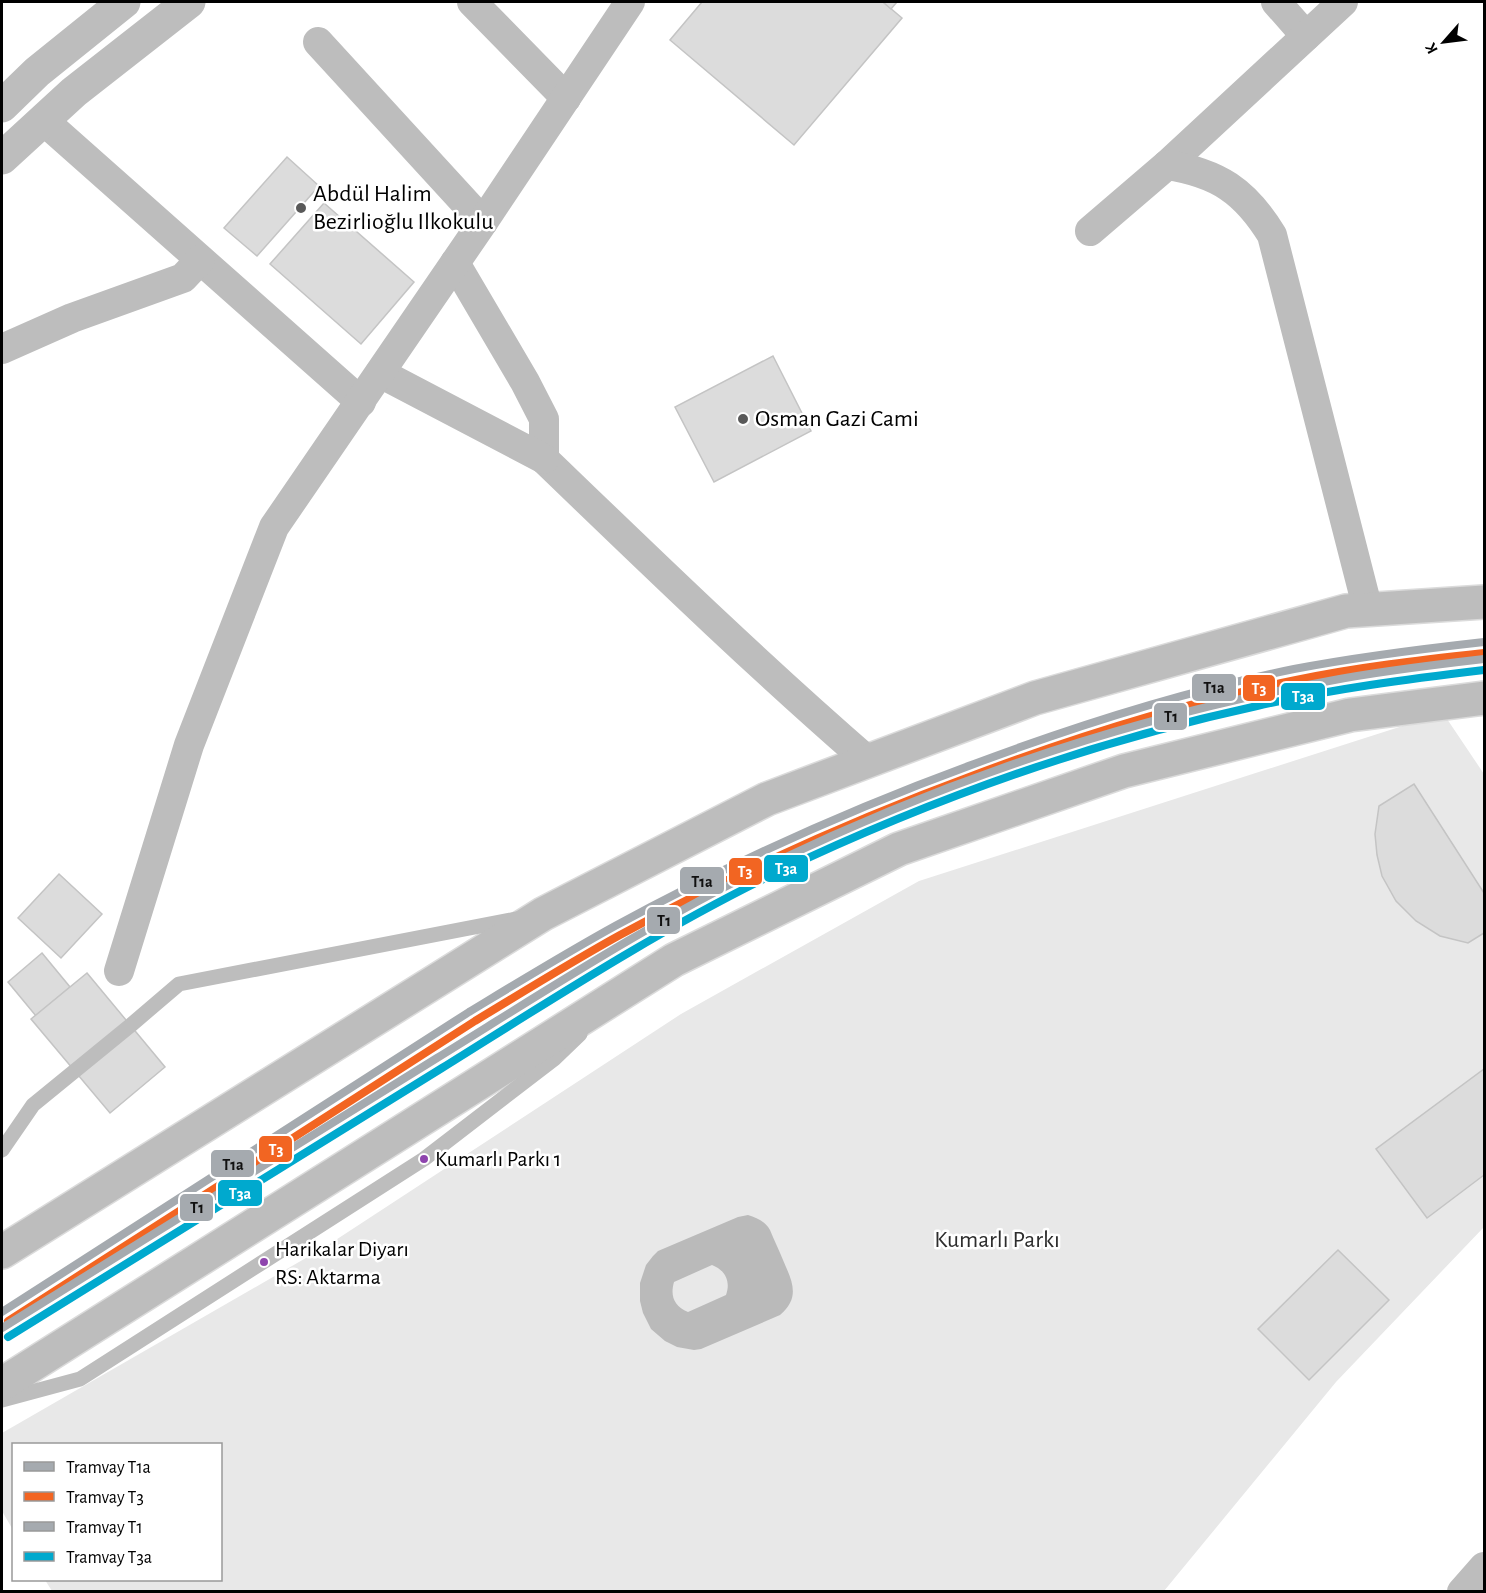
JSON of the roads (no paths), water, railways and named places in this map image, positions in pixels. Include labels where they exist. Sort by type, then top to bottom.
[{"type":"main road","points":[[2,106],[37,72],[124,2]]},
{"type":"main road","points":[[2,158],[74,92],[189,2]]},
{"type":"main road","points":[[2,1252],[543,914],[767,799],[1035,698],[1346,611],[1485,602]]},
{"type":"main road","points":[[2,1384],[674,960],[899,849],[1124,771],[1350,715],[1485,698]]},
{"type":"street","points":[[472,2],[566,98]]},
{"type":"street","points":[[119,971],[189,745],[274,527],[361,402],[630,2]]},
{"type":"street","points":[[1276,2],[1306,36]]},
{"type":"street","points":[[1090,231],[1167,165],[1343,2]]},
{"type":"street","points":[[318,42],[483,222]]},
{"type":"street","points":[[43,120],[361,402]]},
{"type":"street","points":[[1167,165],[1188,168],[1209,175],[1227,185],[1260,215],[1272,235],[1368,610]]},
{"type":"street","points":[[2,349],[72,318],[183,278],[200,260]]},
{"type":"street","points":[[455,263],[525,381],[544,419],[544,459]]},
{"type":"street","points":[[380,373],[544,459],[726,634],[868,761]]},
{"type":"street","points":[[1462,1592],[1485,1567]]},
{"type":"lane","points":[[2,1150],[33,1105],[179,984],[543,914]]},
{"type":"lane","points":[[2,1400],[80,1379],[424,1159],[554,1059],[625,990]]},
{"type":"tram line","name":"T1a","points":[[2,1312],[523,979],[659,903],[792,838],[882,799],[974,764],[1172,698],[1294,669],[1484,642]]},
{"type":"tram line","name":"T3","points":[[8,1321],[547,977],[663,912],[796,848],[886,809],[977,774],[1055,746],[1175,709],[1319,675],[1484,653]]},
{"type":"tram line","name":"T1","points":[[2,1328],[602,956],[729,885],[840,832],[975,778],[1045,754],[1185,712],[1348,677],[1484,659]]},
{"type":"tram line","name":"T3a","points":[[8,1337],[606,966],[733,895],[834,846],[892,821],[1012,776],[1133,737],[1313,694],[1484,670]]},
{"type":"place","name":"Abdül Halim Bezirlioğlu Ilkokulu","points":[[301,208]]},
{"type":"place","name":"Osman Gazi Cami","points":[[743,419]]},
{"type":"place","name":"Kumarlı Parkı 1","points":[[424,1159]]},
{"type":"place","name":"Harikalar Diyarı RS: Aktarma","points":[[264,1262]]},
{"type":"park label","name":"Kumarlı Parkı","points":[[997,1240]]}]
